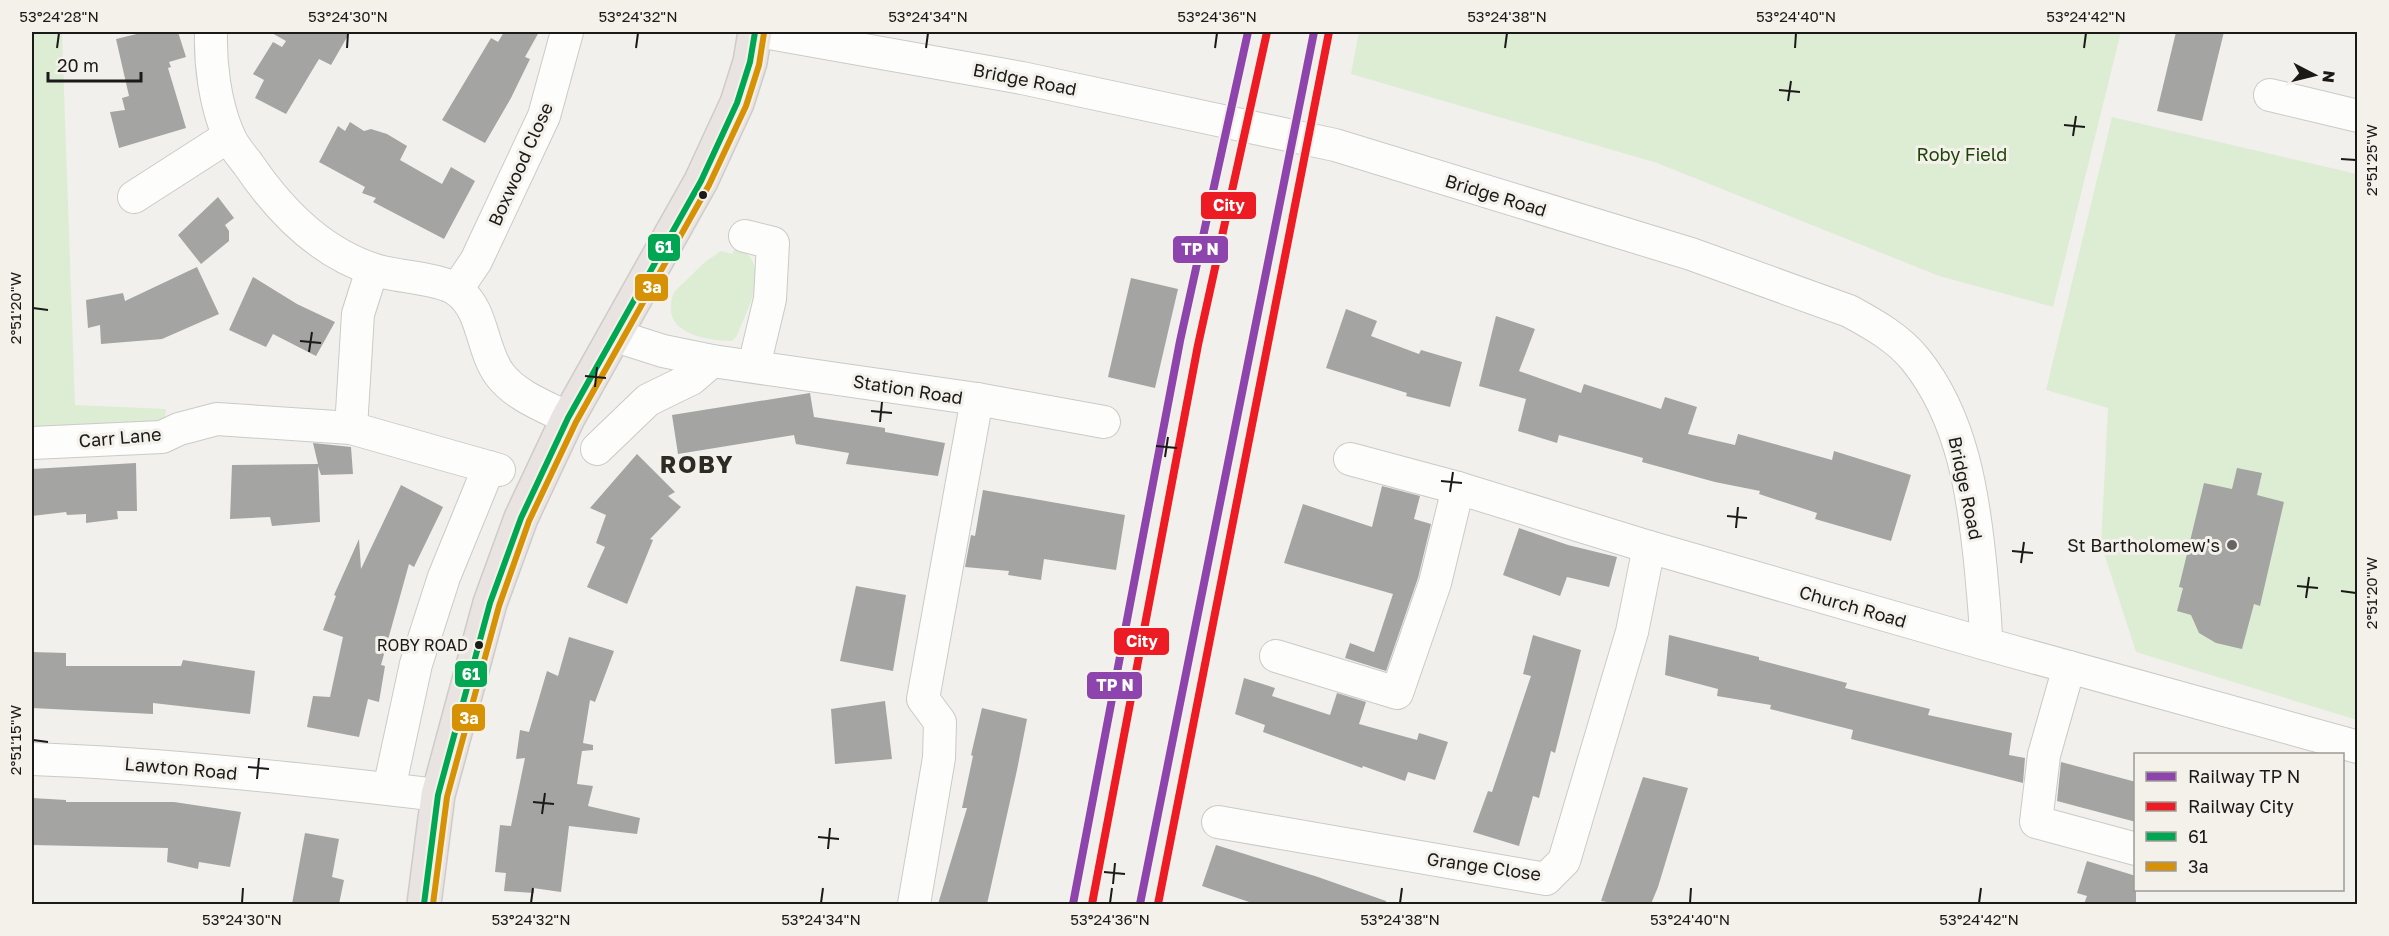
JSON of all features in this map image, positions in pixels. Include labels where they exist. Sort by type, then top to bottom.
[{"type":"main road","points":[[424,904],[438,795],[490,603],[521,518],[568,418],[701,181],[737,103],[750,62],[754,32]]},
{"type":"street","points":[[211,32],[211,51],[219,103],[229,136],[264,188],[294,222],[331,249],[372,270],[457,289],[470,303],[487,351],[500,375],[520,393],[568,418]]},
{"type":"street","name":"Boxwood Close","points":[[457,289],[476,261],[544,116],[567,32]]},
{"type":"street","name":"Bridge Road","points":[[763,32],[1022,78],[1335,145],[1690,254],[1849,311],[1888,334],[1915,359],[1942,403],[1958,440],[1977,534],[1986,644]]},
{"type":"street","points":[[2270,95],[2358,116]]},
{"type":"street","points":[[134,197],[229,136]]},
{"type":"street","points":[[745,236],[773,243],[770,298],[754,366]]},
{"type":"street","points":[[351,428],[358,314],[372,270]]},
{"type":"street","name":"Station Road","points":[[616,336],[663,351],[711,361],[977,399],[1104,422]]},
{"type":"street","points":[[597,449],[648,400],[691,379],[711,361]]},
{"type":"street","points":[[914,904],[939,758],[940,722],[923,699],[977,399]]},
{"type":"street","name":"Carr Lane","points":[[32,443],[162,437],[179,429],[218,419],[351,428],[494,469],[444,577],[416,664],[389,789]]},
{"type":"street","name":"Church Road","points":[[1350,459],[1458,488],[1649,547],[1986,644],[2358,747]]},
{"type":"street","points":[[1276,656],[1397,693],[1435,583],[1458,488]]},
{"type":"street","name":"Grange Close","points":[[1218,822],[1546,879],[1564,861],[1568,850],[1632,632],[1649,547]]},
{"type":"street","points":[[2069,667],[2044,755],[2036,822],[2134,848]]},
{"type":"street","name":"Lawton Road","points":[[32,759],[186,767],[438,795]]},
{"type":"green space","points":[[32,32],[62,32],[75,405],[166,409],[164,424],[32,431]]},
{"type":"green space","name":"Roby Field","points":[[1359,32],[2121,32],[2053,307],[1939,276],[1657,163],[1351,74]]},
{"type":"green space","points":[[2112,117],[2357,174],[2357,720],[2136,652],[2101,544],[2108,408],[2046,390]]},
{"type":"green space","points":[[736,246],[747,254],[754,264],[756,275],[752,299],[737,336],[732,341],[708,339],[686,332],[672,317],[671,306],[674,292],[706,261],[721,251],[732,254]]},
{"type":"building","points":[[145,32],[178,32],[186,57],[169,62],[171,67],[168,68],[186,128],[119,148],[110,112],[125,110],[122,98],[129,96],[116,39]]},
{"type":"building","points":[[270,32],[350,32],[331,65],[319,59],[286,114],[255,98],[264,80],[253,74],[273,42],[282,47],[286,41]]},
{"type":"building","points":[[504,32],[539,32],[525,57],[530,59],[485,143],[442,120],[491,38],[498,42]]},
{"type":"building","points":[[2176,32],[2224,32],[2202,121],[2157,111]]},
{"type":"building","points":[[350,122],[364,131],[371,129],[387,134],[407,146],[400,160],[442,184],[451,167],[475,181],[444,239],[373,202],[376,198],[362,193],[365,187],[319,162],[338,126],[345,131]]},
{"type":"building","points":[[218,197],[234,218],[225,225],[229,231],[229,241],[201,264],[178,235]]},
{"type":"building","points":[[197,267],[219,314],[162,339],[101,344],[100,325],[88,328],[86,300],[123,293],[125,301]]},
{"type":"building","points":[[253,277],[297,304],[335,322],[316,356],[273,334],[266,347],[229,330]]},
{"type":"building","points":[[1131,278],[1178,289],[1155,388],[1108,377]]},
{"type":"building","points":[[1346,309],[1377,321],[1371,336],[1419,354],[1421,350],[1462,362],[1450,407],[1406,396],[1407,393],[1326,368]]},
{"type":"building","points":[[1496,316],[1535,329],[1519,371],[1581,393],[1584,384],[1661,409],[1665,397],[1697,407],[1688,434],[1735,445],[1738,434],[1832,460],[1834,451],[1911,475],[1891,541],[1815,519],[1817,513],[1759,494],[1760,491],[1715,482],[1642,462],[1643,458],[1559,435],[1557,443],[1518,431],[1526,399],[1479,386]]},
{"type":"building","points":[[810,393],[814,417],[885,428],[885,432],[945,443],[938,476],[846,464],[849,453],[796,444],[794,435],[678,454],[672,415]]},
{"type":"building","points":[[313,443],[351,447],[353,474],[321,475],[318,466],[320,522],[272,526],[270,517],[230,519],[232,465],[318,464]]},
{"type":"building","points":[[637,454],[675,492],[668,496],[681,507],[650,539],[653,540],[627,604],[587,587],[605,547],[596,543],[606,515],[590,508]]},
{"type":"building","points":[[136,463],[137,511],[117,511],[118,519],[86,523],[86,514],[67,515],[66,512],[32,516],[32,469]]},
{"type":"building","name":"St Bartholomew's","points":[[2237,468],[2262,473],[2257,495],[2284,502],[2260,606],[2254,604],[2242,649],[2216,643],[2199,633],[2191,615],[2177,611],[2183,588],[2179,587],[2204,483],[2232,489]]},
{"type":"building","points":[[401,485],[443,507],[414,567],[409,564],[381,665],[385,666],[379,702],[368,699],[359,737],[307,727],[313,696],[330,697],[343,637],[323,630],[336,596],[334,595],[359,539],[361,569]]},
{"type":"building","points":[[1382,486],[1420,496],[1414,519],[1431,524],[1418,578],[1386,671],[1345,658],[1350,643],[1374,652],[1393,594],[1284,563],[1303,504],[1372,527]]},
{"type":"building","points":[[983,490],[1125,515],[1116,570],[1044,559],[1041,580],[1008,575],[1009,571],[965,567],[971,535],[975,536]]},
{"type":"building","points":[[1519,528],[1568,545],[1617,557],[1609,587],[1567,577],[1560,596],[1503,575]]},
{"type":"building","points":[[856,586],[906,595],[893,671],[840,661]]},
{"type":"building","points":[[1533,635],[1581,650],[1555,753],[1551,751],[1539,798],[1533,796],[1519,846],[1473,832],[1488,791],[1492,792],[1531,676],[1523,674]]},
{"type":"building","points":[[1669,635],[1759,657],[1759,660],[1847,683],[1845,688],[1930,709],[1928,715],[2012,733],[2009,755],[2025,758],[2023,783],[1851,739],[1853,730],[1770,709],[1771,705],[1717,696],[1718,689],[1665,675]]},
{"type":"building","points":[[569,637],[614,651],[595,702],[590,700],[583,743],[593,745],[593,750],[582,751],[577,784],[593,786],[588,806],[640,818],[637,834],[569,826],[561,892],[533,888],[534,893],[504,891],[506,873],[495,872],[500,825],[511,826],[525,758],[516,759],[520,730],[529,732],[547,671],[558,676]]},
{"type":"building","points":[[32,652],[66,653],[66,666],[181,666],[183,660],[255,671],[250,714],[153,703],[153,714],[32,708]]},
{"type":"building","points":[[1244,678],[1275,688],[1272,696],[1330,715],[1337,693],[1366,702],[1359,724],[1417,740],[1419,733],[1448,742],[1435,780],[1408,772],[1405,781],[1263,732],[1265,725],[1235,714]]},
{"type":"building","points":[[885,701],[892,759],[835,764],[831,709]]},
{"type":"building","points":[[982,708],[1027,719],[987,904],[938,904],[967,808],[962,808]]},
{"type":"building","points":[[2061,762],[2134,781],[2134,821],[2057,801]]},
{"type":"building","points":[[1643,777],[1688,788],[1658,887],[1651,904],[1620,904],[1601,901]]},
{"type":"building","points":[[32,798],[66,800],[66,802],[174,802],[241,812],[230,867],[199,862],[198,869],[167,862],[168,848],[32,845]]},
{"type":"building","points":[[305,833],[339,839],[332,877],[344,880],[339,904],[292,904]]},
{"type":"building","points":[[1216,845],[1318,877],[1386,901],[1386,904],[1255,904],[1202,886]]},
{"type":"building","points":[[2087,861],[2134,875],[2136,904],[2084,904],[2087,896],[2077,893]]},
{"type":"transit line","name":"61","points":[[424,904],[438,795],[490,603],[521,518],[568,418],[701,181],[737,103],[750,62],[755,32]]},
{"type":"transit line","points":[[1073,904],[1180,341],[1248,32]]},
{"type":"transit line","points":[[1140,904],[1314,32]]},
{"type":"transit line","name":"3a","points":[[433,904],[447,797],[499,606],[529,521],[576,422],[709,185],[746,106],[759,65],[764,33]]},
{"type":"rail line","name":"City","points":[[1092,904],[1198,345],[1267,32]]},
{"type":"rail line","name":"City","points":[[1158,904],[1329,32]]},
{"type":"place","name":"St Bartholomew's","points":[[2232,545]]},
{"type":"place","name":"ROBY ROAD","points":[[479,645]]},
{"type":"district","name":"ROBY","points":[[697,463]]}]
